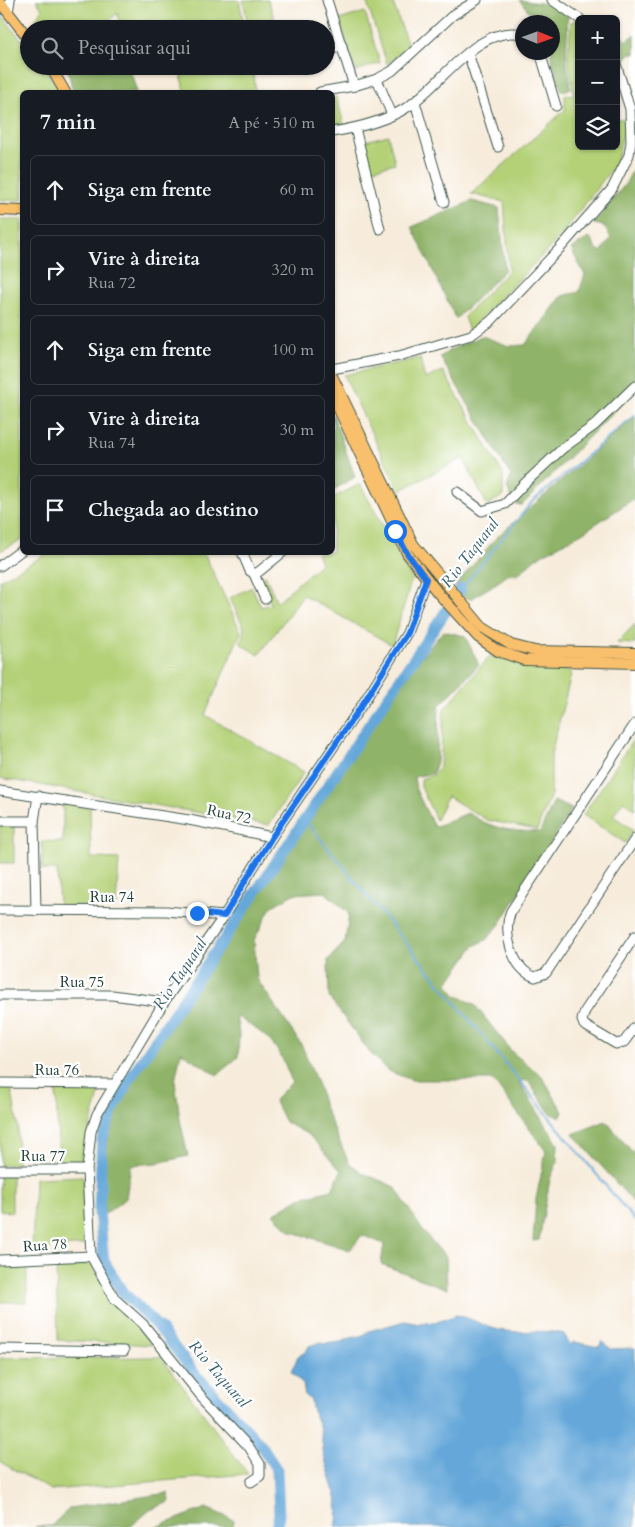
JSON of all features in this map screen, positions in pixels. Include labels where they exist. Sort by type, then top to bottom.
[{"type":"main road","points":[[0,2],[20,27]]},
{"type":"main road","points":[[55,75],[64,90]]},
{"type":"main road","points":[[0,210],[20,211]]},
{"type":"main road","points":[[335,382],[405,530],[423,557],[489,633],[518,648],[545,652],[635,653]]},
{"type":"main road","points":[[335,402],[402,544],[426,579],[454,612],[488,645],[524,660],[635,663]]},
{"type":"street","points":[[8,12],[10,0]]},
{"type":"street","points":[[327,0],[334,20]]},
{"type":"street","points":[[331,90],[377,79],[399,64],[453,15],[477,0]]},
{"type":"street","points":[[552,0],[575,16]]},
{"type":"street","points":[[335,25],[354,86]]},
{"type":"street","points":[[335,131],[355,128],[392,115],[415,102],[482,41],[504,33],[515,34]]},
{"type":"street","points":[[335,48],[342,46]]},
{"type":"street","points":[[468,53],[498,147]]},
{"type":"street","points":[[542,60],[556,106]]},
{"type":"street","points":[[335,368],[400,356],[470,335],[496,316],[562,246],[612,189],[629,155],[631,142],[630,109],[620,77]]},
{"type":"street","points":[[377,79],[392,115]]},
{"type":"street","points":[[415,102],[444,202]]},
{"type":"street","points":[[355,128],[380,229]]},
{"type":"street","points":[[457,492],[482,511],[505,504],[563,448],[595,425],[635,386]]},
{"type":"street","points":[[0,566],[20,551]]},
{"type":"street","points":[[244,555],[265,599]]},
{"type":"street","points":[[254,574],[279,555]]},
{"type":"street","points":[[251,1482],[260,1476],[261,1469],[249,1447],[201,1396],[143,1324],[115,1299],[91,1256],[87,1170],[92,1127],[114,1084],[164,1002],[224,916],[272,837],[362,705],[407,633],[426,579]]},
{"type":"street","points":[[635,724],[511,911],[508,924],[509,939],[514,957],[526,971],[536,977],[546,973],[635,839]]},
{"type":"street","name":"Rua 72","points":[[0,791],[189,820],[272,837]]},
{"type":"street","points":[[36,911],[34,821],[38,796]]},
{"type":"street","points":[[0,821],[34,821]]},
{"type":"street","name":"Rua 74","points":[[0,910],[166,911],[224,916]]},
{"type":"street","points":[[635,936],[585,1011],[582,1020],[584,1025],[616,1044],[624,1042],[635,1026]]},
{"type":"street","name":"Rua 75","points":[[0,995],[112,995],[164,1002]]},
{"type":"street","name":"Rua 76","points":[[0,1083],[114,1084]]},
{"type":"street","name":"Rua 77","points":[[0,1170],[87,1170]]},
{"type":"street","name":"Rua 78","points":[[0,1260],[91,1256]]},
{"type":"street","points":[[0,1349],[124,1351]]},
{"type":"green space","points":[[36,0],[239,0],[243,20],[119,20],[117,13],[110,20],[35,20],[42,9]]},
{"type":"green space","points":[[243,0],[268,0],[275,20],[247,20]]},
{"type":"green space","points":[[366,0],[392,0],[409,48],[387,64]]},
{"type":"green space","points":[[519,0],[552,5],[568,16],[566,59],[571,88],[562,92],[552,60],[560,60],[560,15],[532,15]]},
{"type":"green space","points":[[365,12],[380,63],[356,71],[339,20]]},
{"type":"green space","points":[[0,13],[20,38],[20,75],[49,75],[58,90],[20,90],[20,200],[0,200]]},
{"type":"green space","points":[[575,20],[575,150],[619,150],[616,163],[560,237],[469,331],[464,317],[509,270],[504,202],[471,194],[565,110],[565,95],[574,94],[568,57],[571,22]]},
{"type":"green space","points":[[620,33],[625,41],[635,35],[635,54],[631,53],[622,62],[620,60]]},
{"type":"green space","points":[[69,75],[132,75],[136,90],[73,90]]},
{"type":"green space","points":[[181,75],[253,75],[256,90],[185,90]]},
{"type":"green space","points":[[337,97],[344,125],[335,127],[335,98]]},
{"type":"green space","points":[[620,119],[627,119],[620,147]]},
{"type":"green space","points":[[388,135],[395,163],[370,170],[362,142]]},
{"type":"green space","points":[[635,165],[635,390],[522,505],[514,504],[507,488],[511,476],[440,357],[452,349],[482,336],[509,346],[525,345],[562,296],[579,292],[585,275],[571,249],[590,237],[595,247],[601,252],[611,238],[604,226],[594,224],[626,183]]},
{"type":"green space","points":[[472,201],[499,208],[505,270],[456,319],[412,227]]},
{"type":"green space","points":[[0,219],[20,220],[20,541],[0,551]]},
{"type":"green space","points":[[420,358],[425,379],[443,371],[503,474],[503,496],[487,505],[463,458],[399,491],[344,375]]},
{"type":"green space","points":[[635,416],[635,498],[582,533],[536,558],[517,575],[509,574],[471,599],[466,598],[455,586],[497,537]]},
{"type":"green space","points":[[335,421],[355,477],[335,489]]},
{"type":"green space","points":[[360,484],[412,579],[392,645],[303,595],[259,655],[241,644],[244,628],[230,598],[252,587],[261,607],[271,604],[260,581],[265,575],[277,602],[321,563],[318,555],[335,555],[335,497]]},
{"type":"green space","points":[[45,555],[205,555],[241,632],[205,715],[304,772],[269,825],[0,778],[0,580]]},
{"type":"green space","points":[[635,624],[635,644],[617,643]]},
{"type":"green space","points":[[443,631],[465,636],[479,665],[439,706],[437,762],[433,773],[414,777],[416,790],[434,827],[468,813],[477,819],[502,829],[540,832],[554,801],[572,809],[500,924],[486,940],[474,946],[448,983],[454,994],[474,1004],[513,1053],[542,1076],[563,1112],[560,1118],[550,1113],[528,1081],[518,1080],[558,1144],[557,1163],[550,1179],[539,1240],[533,1241],[536,1199],[546,1151],[493,1080],[412,1080],[388,1071],[370,1053],[329,997],[328,960],[345,942],[349,914],[325,892],[293,894],[271,907],[254,940],[257,979],[302,1046],[319,1088],[323,1104],[349,1163],[363,1173],[395,1187],[423,1231],[446,1257],[447,1289],[381,1264],[384,1244],[362,1235],[350,1250],[290,1231],[273,1214],[300,1198],[332,1190],[341,1171],[309,1135],[285,1122],[274,1100],[292,1082],[287,1069],[272,1043],[236,1016],[239,1035],[238,1057],[217,1075],[181,1052],[175,1081],[180,1120],[188,1156],[157,1163],[131,1165],[126,1198],[105,1214],[105,1161],[115,1109],[314,803],[359,746],[398,686]]},
{"type":"green space","points":[[490,656],[537,667],[572,671],[551,754],[551,794],[537,830],[487,820],[447,796],[436,820],[421,787],[421,779],[435,774],[440,766],[444,709]]},
{"type":"green space","points":[[635,737],[635,809],[623,801],[613,816],[634,830],[625,843],[583,815]]},
{"type":"green space","points":[[63,802],[90,808],[91,858],[119,859],[116,906],[59,907],[57,870],[42,870],[42,841],[63,842]]},
{"type":"green space","points":[[0,825],[14,825],[14,863],[0,863]]},
{"type":"green space","points":[[0,1086],[11,1086],[18,1127],[17,1164],[0,1166]]},
{"type":"green space","points":[[56,1089],[100,1091],[79,1166],[59,1166]]},
{"type":"green space","points":[[606,1121],[635,1155],[635,1204],[573,1134]]},
{"type":"green space","points":[[0,1174],[12,1174],[12,1212],[0,1211]]},
{"type":"green space","points":[[83,1176],[84,1245],[32,1250],[35,1178]]},
{"type":"green space","points":[[0,1264],[27,1265],[27,1302],[0,1302]]},
{"type":"green space","points":[[56,1264],[90,1264],[152,1345],[58,1340]]},
{"type":"green space","points":[[161,1357],[248,1474],[51,1490],[0,1462],[0,1358]]},
{"type":"green space","points":[[168,1493],[169,1502],[150,1510],[130,1527],[35,1527],[51,1526],[70,1508]]},
{"type":"green space","points":[[206,1508],[234,1520],[233,1527],[156,1527]]},
{"type":"water","points":[[456,1315],[498,1330],[564,1334],[570,1345],[574,1342],[599,1347],[602,1341],[611,1349],[635,1348],[635,1527],[336,1527],[338,1508],[324,1455],[320,1429],[311,1400],[305,1396],[303,1384],[291,1372],[298,1356],[306,1352],[309,1346],[321,1342],[324,1344],[341,1342],[356,1336],[361,1337],[369,1331],[405,1321],[419,1324],[440,1321]]},
{"type":"waterway","name":"Rio Taquaral","points":[[461,589],[532,502],[635,415]]},
{"type":"waterway","name":"Rio Taquaral","points":[[276,1527],[279,1515],[277,1470],[260,1444],[195,1374],[160,1329],[122,1291],[104,1261],[99,1212],[102,1140],[113,1110],[134,1072],[461,589]]},
{"type":"waterway","points":[[305,820],[635,1221]]},
{"type":"route","points":[[197,913],[224,916],[272,837],[296,805],[407,633],[426,579],[407,553],[395,531]]}]
